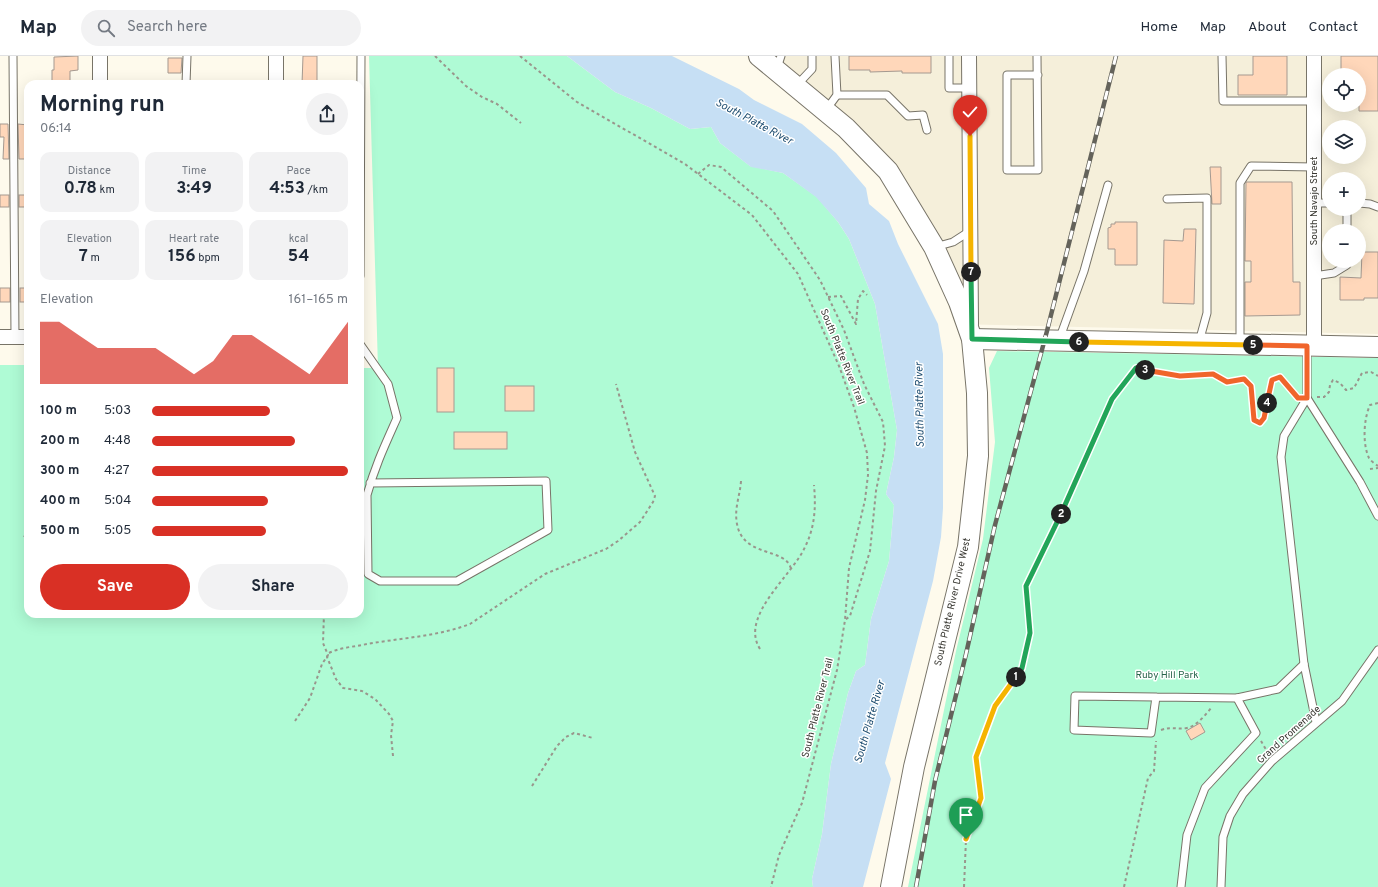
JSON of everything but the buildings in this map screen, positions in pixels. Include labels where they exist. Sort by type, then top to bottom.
[{"type":"street","points":[[100,56],[100,80]]},
{"type":"street","points":[[276,56],[276,80]]},
{"type":"street","name":"South Platte River Drive West","points":[[759,56],[778,63],[796,86],[846,128],[888,171],[934,247],[959,302],[972,339],[977,392],[978,456],[968,547],[914,767],[891,887]]},
{"type":"street","points":[[969,56],[972,339],[1058,342],[1378,347]]},
{"type":"street","name":"South Navajo Street","points":[[1311,346],[1314,276],[1314,56]]},
{"type":"street","points":[[0,337],[22,337]]},
{"type":"lane","points":[[12,56],[22,337]]},
{"type":"lane","points":[[186,56],[186,80]]},
{"type":"lane","points":[[361,56],[361,80]]},
{"type":"lane","points":[[796,86],[812,68],[812,56]]},
{"type":"lane","points":[[825,110],[837,95],[835,56]]},
{"type":"lane","points":[[949,56],[949,88],[969,88]]},
{"type":"lane","points":[[1037,56],[1038,75],[1038,170],[1007,170],[1007,75],[1038,75]]},
{"type":"lane","points":[[1222,56],[1223,101],[1314,101]]},
{"type":"lane","points":[[837,95],[886,95],[908,116],[923,115],[927,130]]},
{"type":"lane","points":[[1240,345],[1240,183],[1251,166],[1314,167]]},
{"type":"lane","points":[[1058,342],[1084,271],[1108,185]]},
{"type":"lane","points":[[1167,199],[1207,198],[1207,313],[1198,344]]},
{"type":"lane","points":[[1314,203],[1322,203]]},
{"type":"lane","points":[[1366,204],[1378,207]]},
{"type":"lane","points":[[934,247],[953,242],[971,230]]},
{"type":"lane","points":[[1314,276],[1334,273],[1342,268]]},
{"type":"lane","points":[[1311,346],[1307,398],[1284,436],[1281,457],[1304,664],[1316,722]]},
{"type":"lane","points":[[364,350],[388,384],[397,418],[375,465],[370,483],[367,495],[368,574],[380,581],[457,580],[548,530],[546,481],[370,483]]},
{"type":"lane","points":[[1307,398],[1360,482],[1378,516]]},
{"type":"lane","name":"Grand Promenade","points":[[1221,887],[1223,837],[1230,816],[1243,794],[1272,761],[1342,701],[1378,650]]},
{"type":"lane","points":[[1156,697],[1151,733],[1074,730],[1075,696],[1156,697],[1221,698],[1237,698],[1278,689],[1304,664]]},
{"type":"lane","points":[[1181,887],[1187,835],[1205,788],[1256,733],[1237,698]]},
{"type":"path","points":[[435,56],[466,86],[482,97],[497,104],[521,123]]},
{"type":"path","name":"South Platte River Trail","points":[[520,56],[577,102],[686,164],[752,215],[798,274],[839,366],[854,407],[867,452],[868,475],[865,500],[849,568],[845,620],[838,670],[802,803],[779,855],[771,887]]},
{"type":"path","points":[[698,174],[709,165],[721,166],[773,211],[820,280],[844,330],[864,384],[883,422],[885,446],[876,491],[870,552],[850,616],[845,620]]},
{"type":"path","points":[[828,297],[841,296],[856,324],[858,299],[863,291],[867,296]]},
{"type":"path","points":[[964,887],[966,839],[981,798],[976,757],[995,706],[1022,668],[1030,633],[1026,586],[1079,477],[1112,399],[1136,368],[1180,376],[1213,374],[1227,382],[1244,379],[1251,386],[1254,420],[1260,423],[1264,418],[1272,380],[1280,377],[1298,398],[1307,398],[1324,397],[1329,392],[1330,385],[1334,380],[1340,383],[1346,390],[1354,388],[1362,373],[1371,372],[1378,376]]},
{"type":"path","points":[[295,721],[310,698],[322,664],[328,655],[334,650],[381,641],[457,630],[470,624],[545,574],[606,549],[640,522],[653,502],[655,496],[635,452],[616,384]]},
{"type":"path","points":[[1378,403],[1370,404],[1366,414],[1365,445],[1369,459],[1378,467]]},
{"type":"path","points":[[1370,469],[1378,467]]},
{"type":"path","points":[[741,481],[735,511],[737,525],[743,540],[756,549],[784,559],[791,569]]},
{"type":"path","points":[[760,650],[756,642],[755,624],[769,599],[805,548],[816,512],[814,485]]},
{"type":"path","points":[[324,618],[323,643],[328,655],[331,669],[339,684],[343,688],[362,692],[375,699],[389,714],[393,721],[391,735],[393,756]]},
{"type":"path","points":[[1156,732],[1167,728],[1187,728],[1199,721],[1221,698]]},
{"type":"path","points":[[532,786],[562,740],[574,733],[593,738]]},
{"type":"path","points":[[1256,733],[1272,761]]},
{"type":"path","points":[[1124,887],[1148,778],[1154,771],[1156,740]]},
{"type":"shaded area","points":[[746,56],[1378,56],[1378,334],[955,324],[928,247],[879,176],[836,128]]},
{"type":"green space","points":[[369,56],[567,56],[615,92],[651,108],[690,129],[711,127],[720,143],[750,166],[783,173],[817,197],[838,222],[849,239],[875,304],[897,430],[894,457],[886,494],[894,505],[889,561],[871,619],[865,665],[856,671],[848,693],[831,764],[822,834],[812,879],[813,887],[0,887],[0,365],[24,365],[24,618],[364,618],[364,368],[378,368]]},
{"type":"green space","name":"Ruby Hill Park","points":[[997,351],[1378,358],[1378,887],[908,887],[956,651],[983,539],[995,442],[989,368]]},
{"type":"water","name":"South Platte River","points":[[567,56],[672,56],[739,89],[754,100],[802,124],[836,153],[866,188],[869,204],[889,221],[898,244],[938,324],[943,354],[943,508],[941,537],[933,581],[885,763],[891,779],[863,887],[813,887],[812,879],[822,834],[831,764],[848,693],[856,671],[865,665],[871,619],[889,561],[894,505],[886,494],[894,457],[897,430],[875,304],[849,239],[838,222],[816,197],[783,173],[751,167],[720,143],[711,127],[690,129],[651,108],[615,92]]},
{"type":"railway","points":[[916,887],[935,781],[966,654],[995,525],[1047,331],[1116,56]]},
{"type":"route","points":[[966,839],[981,798],[976,757],[995,706],[1022,668],[1030,633],[1026,586],[1079,477],[1112,399],[1136,368],[1180,376],[1213,374],[1227,382],[1244,379],[1251,386],[1254,420],[1260,423],[1264,418],[1272,380],[1280,377],[1298,398],[1307,398],[1307,346],[972,339],[970,136]]}]
